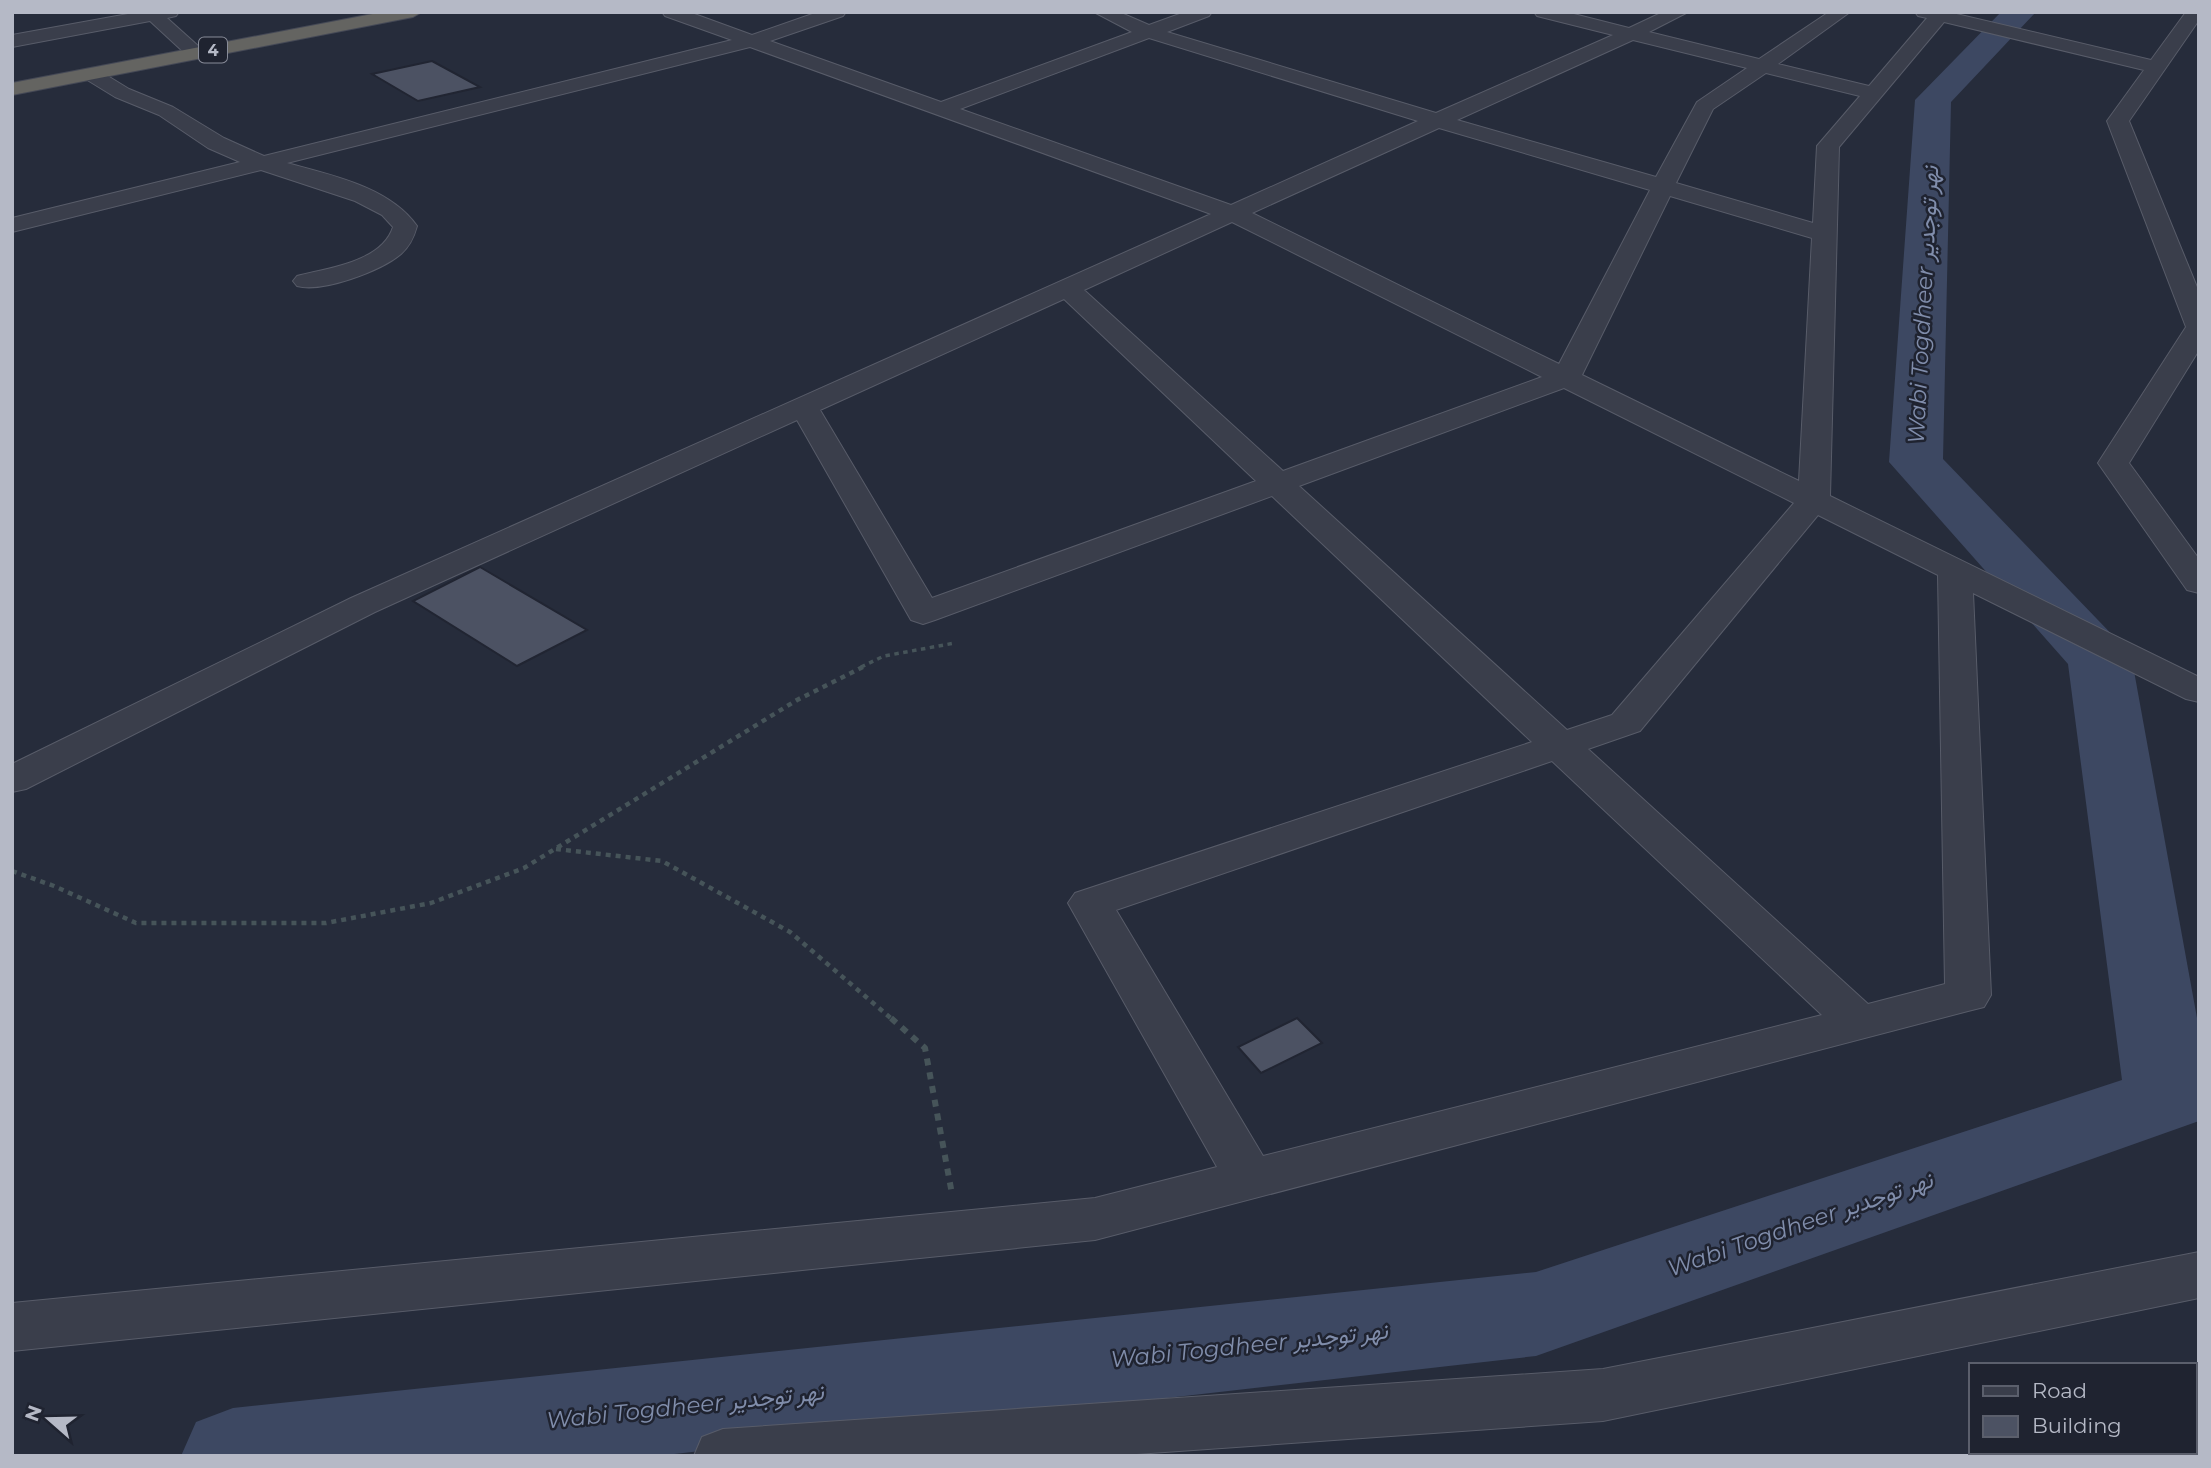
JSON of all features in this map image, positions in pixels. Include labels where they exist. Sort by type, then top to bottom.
[{"type":"highway","name":"4","points":[[12,89],[413,12]]},
{"type":"street","points":[[671,12],[1234,214],[2197,690]]},
{"type":"street","points":[[12,225],[751,41],[837,12]]},
{"type":"street","points":[[1103,12],[1149,32],[1439,121],[1825,234]]},
{"type":"street","points":[[940,109],[1203,12]]},
{"type":"street","points":[[1543,12],[1873,93]]},
{"type":"street","points":[[12,780],[363,605],[1679,12]]},
{"type":"street","points":[[804,407],[923,613],[1566,378],[1704,106],[1840,12]]},
{"type":"street","points":[[2195,12],[2118,121],[2199,327],[2113,463],[2199,583]]},
{"type":"street","points":[[12,41],[158,13],[196,53]]},
{"type":"street","points":[[1250,1179],[1090,903],[1626,723],[1814,500],[1828,146],[1873,93],[1932,14],[2157,66]]},
{"type":"street","points":[[91,74],[122,93],[166,111],[216,143],[262,163],[318,179],[390,209],[405,226],[405,234],[396,246],[376,259],[327,277],[306,281]]},
{"type":"street","points":[[1069,289],[1859,1023]]},
{"type":"street","points":[[12,1327],[1095,1219],[1968,996],[1955,570]]},
{"type":"street","points":[[723,1456],[1604,1395],[2199,1275]]},
{"type":"path","points":[[12,872],[54,886],[136,923],[326,923],[431,903],[524,868],[797,700],[884,656],[955,643]]},
{"type":"path","points":[[556,849],[662,861],[790,932],[925,1048],[960,1232]]},
{"type":"building","points":[[432,61],[480,87],[418,101],[372,74]]},
{"type":"building","points":[[480,567],[587,630],[517,666],[413,601]]},
{"type":"building","points":[[1297,1018],[1322,1043],[1261,1073],[1238,1047]]},
{"type":"waterway","name":"Wabi Togdheer نهر توجدير","points":[[233,1456],[1536,1314],[2168,1098],[2100,660],[1916,462],[1933,100],[2020,12]]}]
